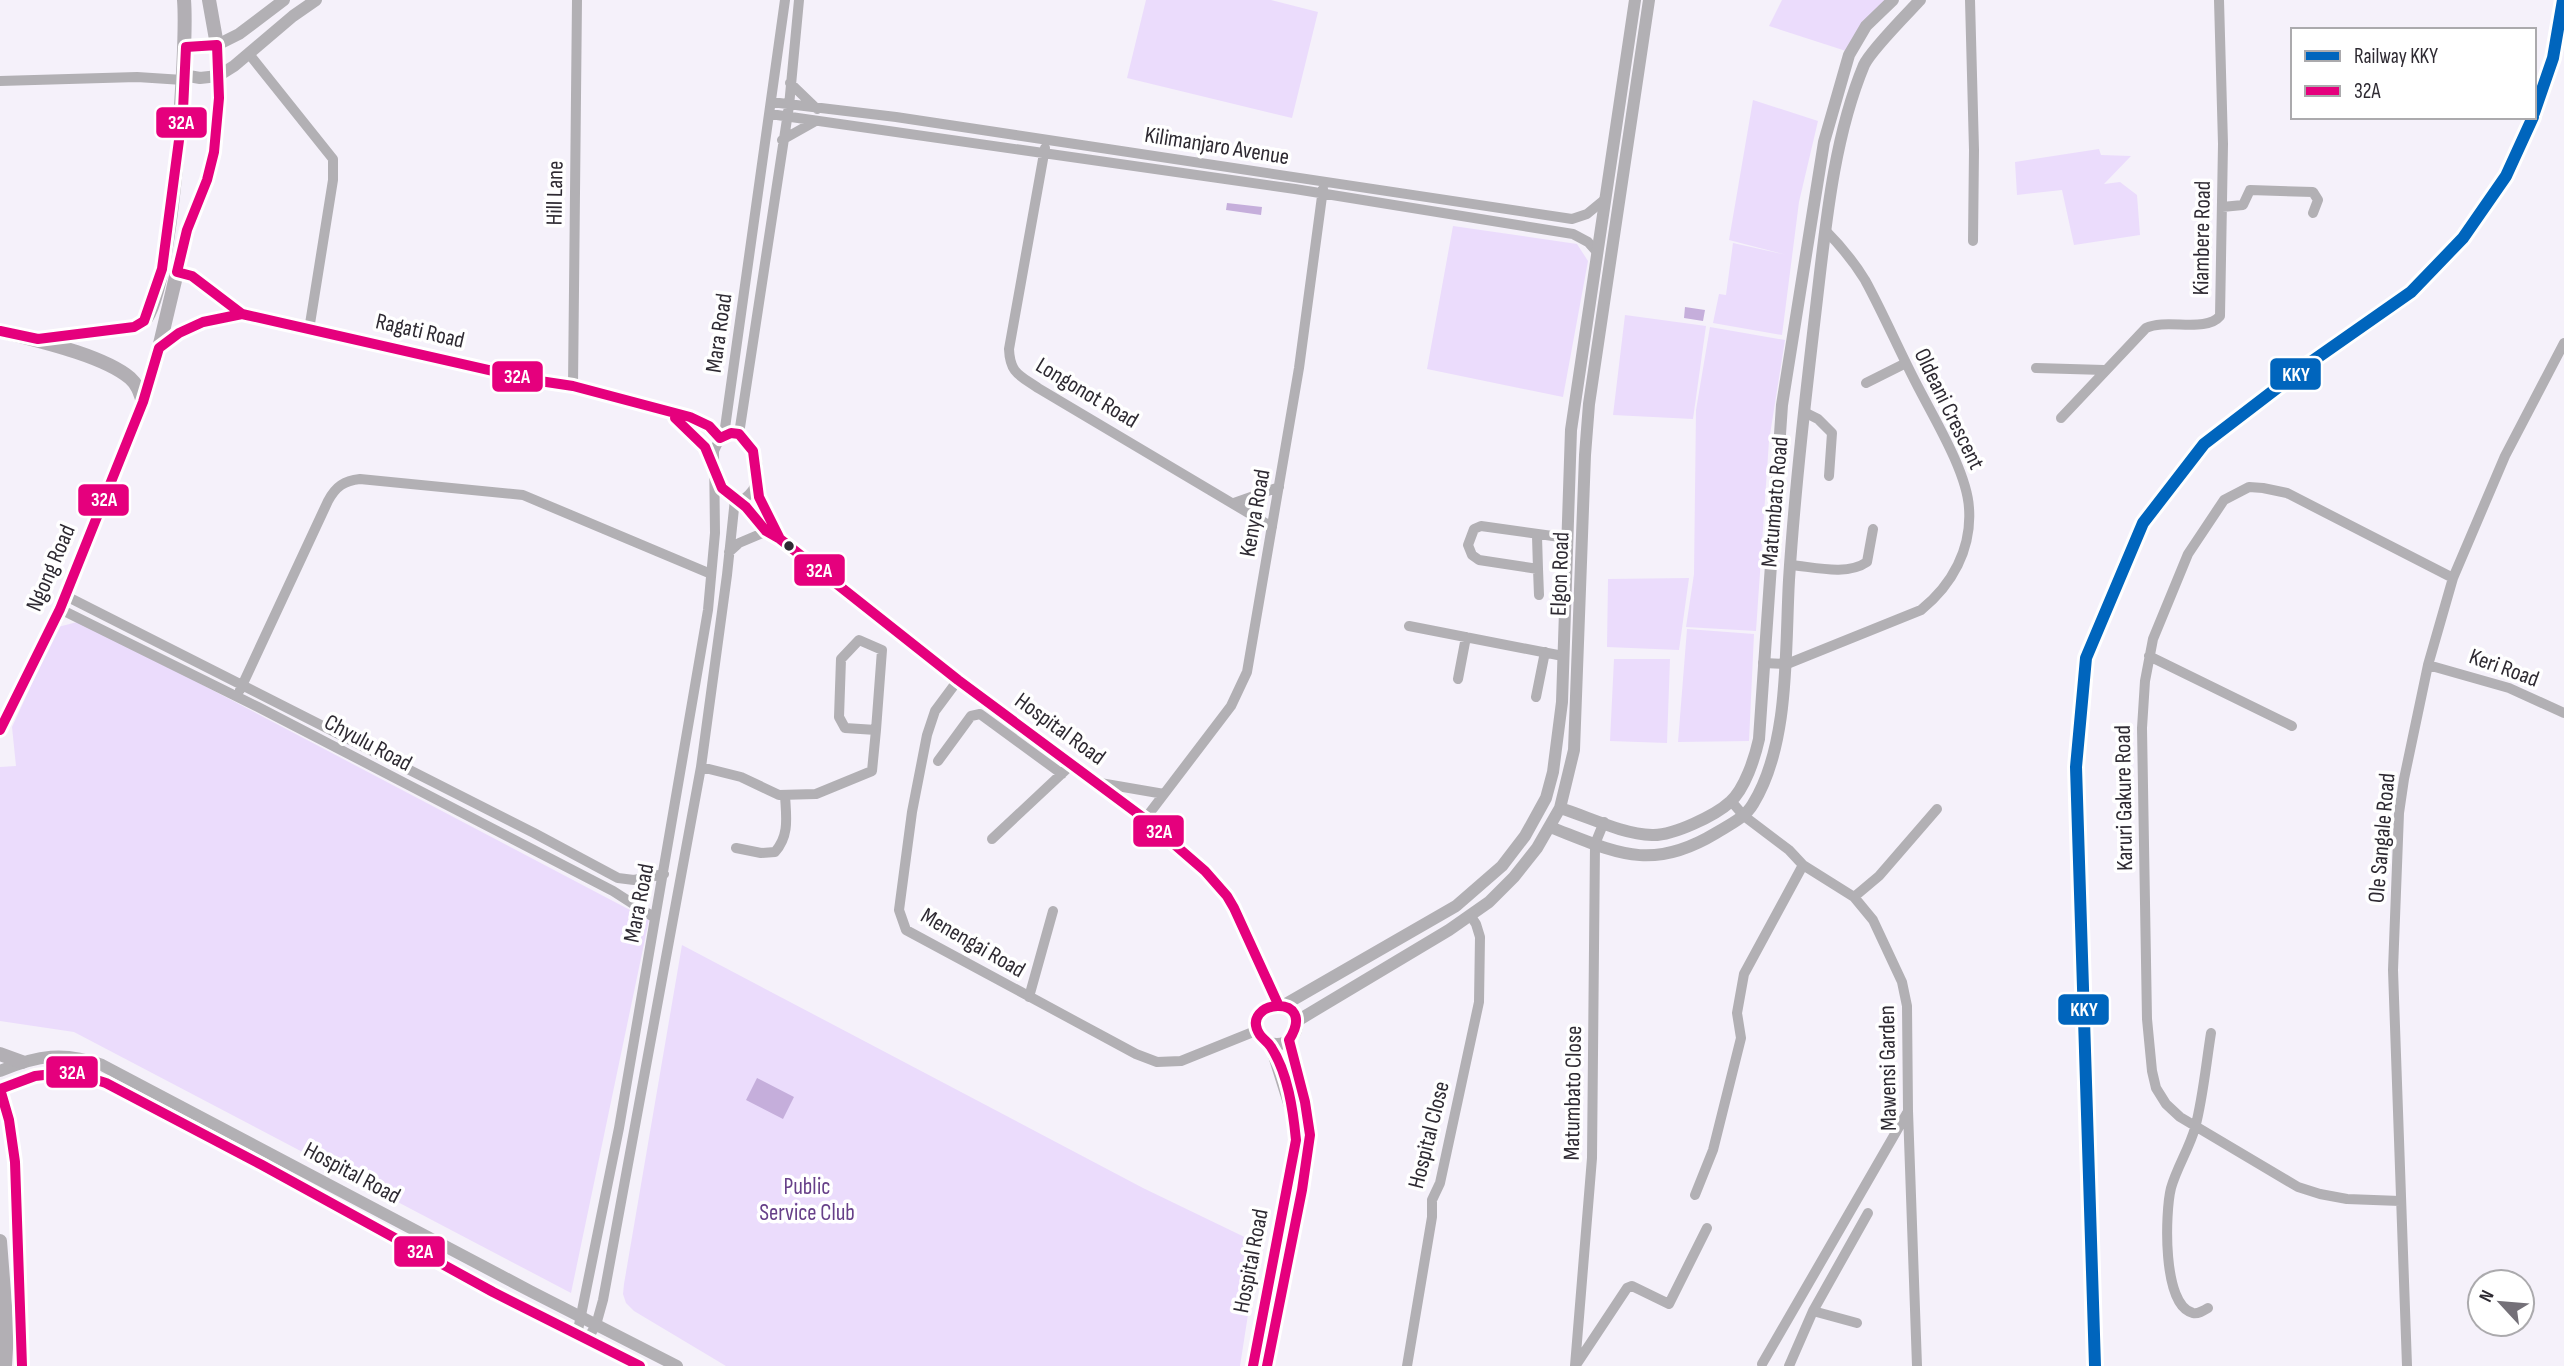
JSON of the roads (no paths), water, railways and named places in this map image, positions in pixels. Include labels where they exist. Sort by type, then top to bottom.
[{"type":"main road","points":[[170,270],[183,110],[186,47],[184,0]]},
{"type":"main road","points":[[37,340],[134,327],[144,321],[170,270],[207,180],[214,152],[218,75],[217,45],[209,0]]},
{"type":"main road","name":"Ngong Road","points":[[0,730],[63,602],[143,402],[159,348],[170,270]]},
{"type":"main road","points":[[0,331],[37,340],[104,363],[125,375],[137,386],[143,402]]},
{"type":"main road","points":[[0,1054],[22,1062]]},
{"type":"main road","points":[[0,1088],[9,1120],[15,1162],[22,1365]]},
{"type":"main road","points":[[0,1241],[7,1331],[3,1343],[4,1363]]},
{"type":"street","points":[[186,47],[217,45],[239,34],[284,0]]},
{"type":"street","points":[[0,81],[137,76],[200,78],[218,75],[234,66],[316,0]]},
{"type":"street","name":"Hill Lane","points":[[573,386],[577,0]]},
{"type":"street","name":"Mara Road","points":[[582,1337],[582,1318],[619,1128],[708,610],[715,533],[714,451],[722,436],[785,0]]},
{"type":"street","name":"Mara Road","points":[[739,434],[789,106],[799,0]]},
{"type":"street","name":"Elgon Road","points":[[1281,1005],[1456,906],[1502,866],[1525,836],[1546,798],[1558,743],[1571,429],[1635,0]]},
{"type":"street","name":"Elgon Road","points":[[1297,1021],[1402,960],[1489,902],[1537,849],[1560,808],[1574,750],[1589,404],[1649,0]]},
{"type":"street","name":"Matumbato Road","points":[[1560,808],[1653,836],[1673,833],[1731,801],[1747,775],[1757,750],[1782,405],[1824,142],[1849,55],[1866,26],[1894,0]]},
{"type":"street","name":"Matumbato Road","points":[[1550,827],[1615,852],[1648,858],[1693,847],[1744,816],[1753,804],[1772,762],[1787,664],[1791,559],[1804,409],[1825,230],[1841,139],[1865,62],[1920,0]]},
{"type":"street","points":[[1969,0],[1974,150],[1973,241]]},
{"type":"street","name":"Kiambere Road","points":[[2061,418],[2131,342],[2151,325],[2207,324],[2217,321],[2220,316],[2222,207],[2219,0]]},
{"type":"street","points":[[248,54],[333,159],[333,180],[309,330]]},
{"type":"street","points":[[1849,55],[1865,62]]},
{"type":"street","points":[[790,83],[817,109]]},
{"type":"street","name":"Kilimanjaro Avenue","points":[[771,102],[896,117],[1572,219],[1587,214],[1604,200]]},
{"type":"street","name":"Kilimanjaro Avenue","points":[[770,114],[1322,193],[1573,234],[1581,237],[1596,251]]},
{"type":"street","points":[[782,140],[815,121]]},
{"type":"street","name":"Longonot Road","points":[[1046,140],[1009,349],[1010,364],[1016,373],[1038,388],[1272,527]]},
{"type":"street","name":"Kenya Road","points":[[1145,819],[1231,706],[1247,672],[1299,369],[1324,182]]},
{"type":"street","points":[[2222,207],[2243,205],[2250,190],[2313,191],[2318,200],[2313,214]]},
{"type":"street","name":"Oldeani Crescent","points":[[1763,663],[1787,664],[1921,610],[1938,596],[1958,568],[1967,535],[1970,512],[1968,495],[1950,451],[1864,279],[1825,230]]},
{"type":"street","points":[[752,237],[768,238]]},
{"type":"street","name":"Ragati Road","points":[[170,270],[192,276],[242,314],[533,380],[573,386],[669,413],[690,416],[722,436]]},
{"type":"street","name":"Ragati Road","points":[[159,348],[179,333],[203,322],[242,314]]},
{"type":"street","name":"Ole Sangale Road","points":[[2407,1366],[2393,985],[2399,813],[2428,665],[2454,578],[2505,456],[2564,343]]},
{"type":"street","points":[[1867,383],[1906,363]]},
{"type":"street","points":[[2036,368],[2104,370]]},
{"type":"street","points":[[1782,405],[1804,409],[1832,433],[1829,476]]},
{"type":"street","name":"Ragati Road","points":[[669,413],[702,443],[713,461]]},
{"type":"street","points":[[722,436],[739,434],[752,448],[757,462],[756,482],[750,495],[737,499]]},
{"type":"street","points":[[1777,466],[1799,469]]},
{"type":"street","points":[[715,475],[728,496],[737,499],[765,532],[739,543],[729,552]]},
{"type":"street","points":[[237,697],[328,501],[333,492],[347,481],[360,478],[523,495],[711,574]]},
{"type":"street","points":[[756,482],[780,539]]},
{"type":"street","points":[[1234,503],[1279,487]]},
{"type":"street","name":"Karuri Gakure Road","points":[[2400,1201],[2347,1199],[2298,1187],[2195,1128],[2166,1104],[2156,1088],[2147,1019],[2142,728],[2145,681],[2149,656],[2161,619],[2188,554],[2224,500],[2249,487],[2287,494],[2454,578]]},
{"type":"street","name":"Mara Road","points":[[582,1337],[596,1325],[603,1300],[701,767],[737,499]]},
{"type":"street","points":[[1538,569],[1479,559],[1472,555],[1468,545],[1474,530],[1481,526],[1537,536],[1567,538]]},
{"type":"street","points":[[1771,553],[1846,569],[1860,567],[1867,562],[1873,529]]},
{"type":"street","name":"Hospital Road","points":[[765,532],[780,539],[958,680],[1097,782],[1205,871],[1227,896],[1281,1005]]},
{"type":"street","points":[[1537,536],[1539,595]]},
{"type":"street","name":"Chyulu Road","points":[[63,602],[243,685],[618,878],[634,880],[664,874]]},
{"type":"street","name":"Chyulu Road","points":[[63,602],[237,697],[613,891],[655,918]]},
{"type":"street","points":[[1409,626],[1563,656]]},
{"type":"street","points":[[1458,679],[1466,637]]},
{"type":"street","points":[[701,767],[741,777],[785,795],[816,794],[872,771],[876,730],[882,650],[859,640],[841,659],[839,717],[845,728],[876,730]]},
{"type":"street","points":[[1536,697],[1545,652]]},
{"type":"street","points":[[2149,656],[2292,726]]},
{"type":"street","name":"Keri Road","points":[[2428,665],[2509,688],[2564,713]]},
{"type":"street","name":"Menengai Road","points":[[958,680],[935,711],[927,736],[912,812],[900,917],[906,930],[1136,1054],[1157,1062],[1181,1061],[1258,1030]]},
{"type":"street","points":[[1761,701],[1782,702]]},
{"type":"street","points":[[938,761],[971,716],[980,714],[1062,774]]},
{"type":"street","points":[[992,839],[1072,764]]},
{"type":"street","points":[[1097,782],[1164,794]]},
{"type":"street","points":[[736,848],[761,853],[775,852],[783,843],[787,828],[785,795]]},
{"type":"street","name":"Mawensi Garden","points":[[1731,801],[1744,816],[1803,864],[1854,897],[1873,920],[1905,993],[1917,1366]]},
{"type":"street","points":[[1854,897],[1879,876],[1937,809]]},
{"type":"street","name":"Matumbato Close","points":[[1575,1366],[1592,1158],[1595,844],[1604,822]]},
{"type":"street","points":[[1695,1195],[1713,1150],[1741,1038],[1737,1013],[1744,974],[1803,864]]},
{"type":"street","points":[[1029,997],[1053,911]]},
{"type":"street","name":"Hospital Close","points":[[1408,1366],[1432,1217],[1432,1200],[1440,1183],[1479,1002],[1480,937],[1470,915]]},
{"type":"street","points":[[1281,1005],[1293,1013],[1297,1021],[1296,1030],[1289,1040],[1270,1043],[1262,1038],[1257,1024],[1266,1007],[1281,1005]]},
{"type":"street","points":[[2208,1308],[2197,1314],[2186,1309],[2175,1293],[2169,1274],[2168,1214],[2171,1188],[2195,1128],[2211,1033]]},
{"type":"street","name":"Hospital Road","points":[[1267,1366],[1302,1190],[1310,1135],[1305,1102],[1289,1040]]},
{"type":"street","name":"Hospital Road","points":[[1253,1366],[1296,1140],[1294,1119],[1270,1043]]},
{"type":"street","name":"Hospital Road","points":[[0,1071],[22,1062],[51,1056],[76,1057],[122,1074],[677,1366]]},
{"type":"street","name":"Hospital Road","points":[[0,1088],[35,1076],[71,1072],[106,1083],[493,1292],[640,1366]]},
{"type":"street","points":[[1760,1365],[1908,1111]]},
{"type":"street","points":[[1788,1366],[1813,1311],[1868,1213]]},
{"type":"street","points":[[1575,1366],[1628,1287],[1632,1286],[1669,1304],[1707,1228]]},
{"type":"street","points":[[1813,1311],[1857,1323]]},
{"type":"street","points":[[3,1343],[21,1343]]},
{"type":"street","points":[[4,1363],[22,1365]]},
{"type":"rail line","name":"KKY","points":[[2536,107],[2553,58],[2563,0]]},
{"type":"rail line","name":"KKY","points":[[2095,1366],[2076,767],[2086,658],[2143,523],[2204,444],[2311,362],[2411,292],[2463,238],[2506,176],[2532,119]]},
{"type":"park label","name":"Public Service Club","points":[[807,1200]]}]
